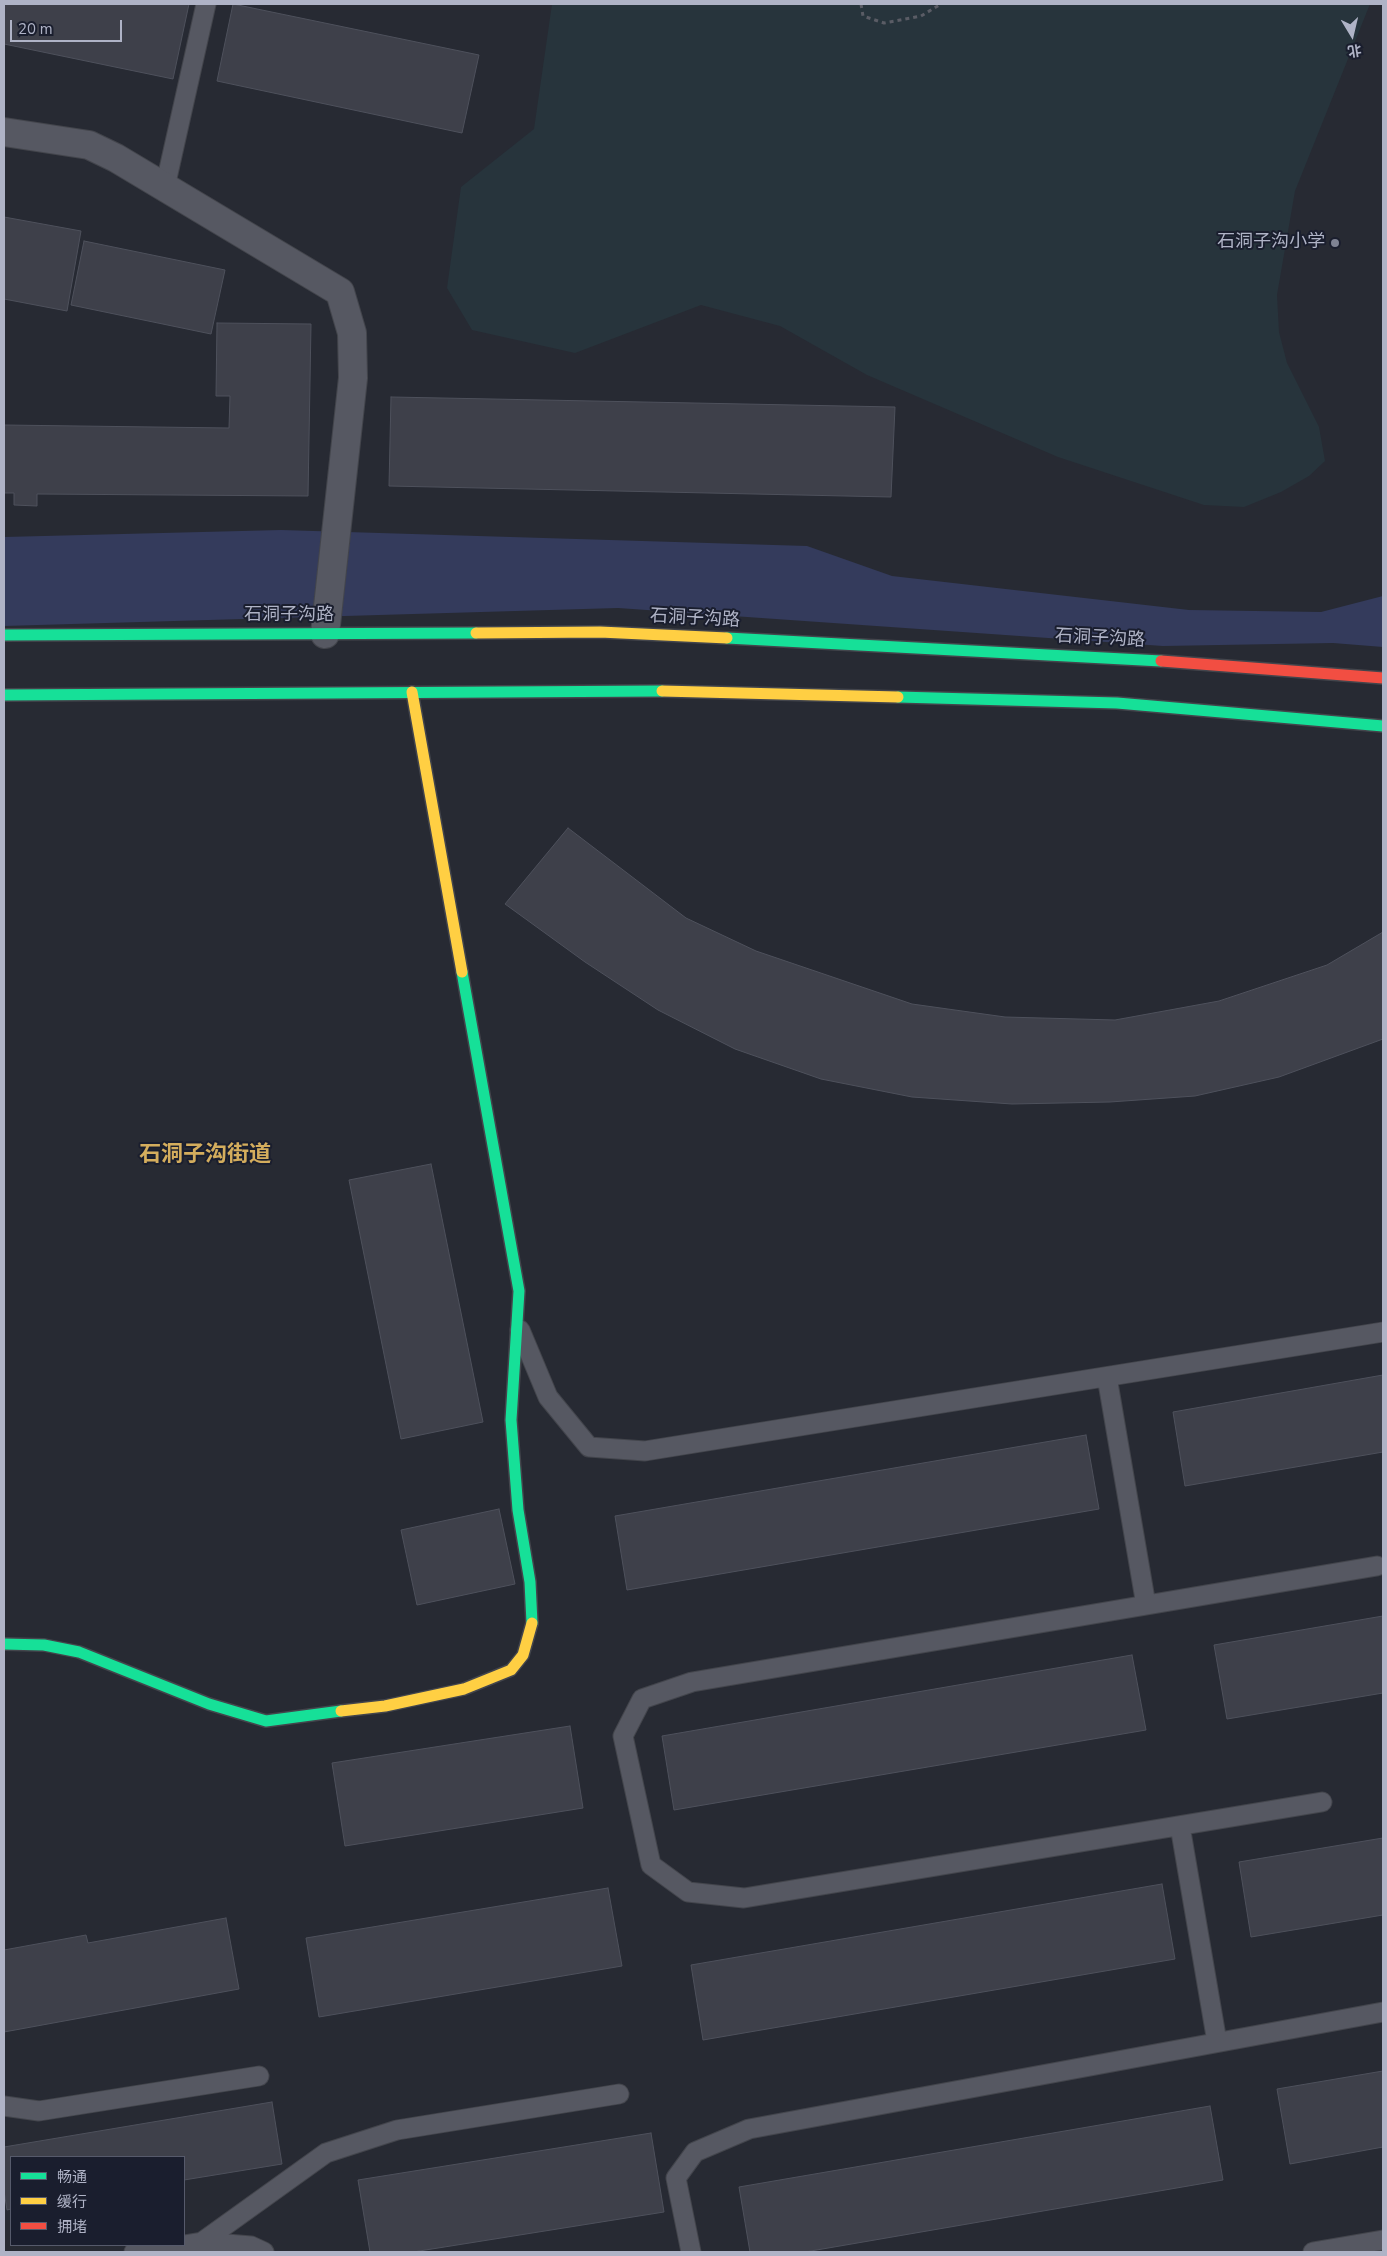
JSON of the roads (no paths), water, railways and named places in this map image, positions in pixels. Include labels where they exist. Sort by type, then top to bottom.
[{"type":"main road","name":"石洞子沟路","points":[[4,635],[326,628],[600,632],[1129,658],[1383,678]]},
{"type":"main road","points":[[4,695],[616,690],[1107,703],[1383,726]]},
{"type":"main road","points":[[4,1644],[44,1645],[79,1652],[210,1704],[266,1721],[385,1706],[464,1689],[511,1670],[523,1654],[534,1619],[518,1510],[512,1420],[518,1291],[412,692]]},
{"type":"street","points":[[4,132],[90,145],[116,158],[340,292],[352,333],[353,378],[326,628]]},
{"type":"lane","points":[[165,187],[206,4]]},
{"type":"lane","points":[[517,1324],[548,1398],[589,1447],[645,1451],[1383,1332]]},
{"type":"lane","points":[[1107,1377],[1146,1605]]},
{"type":"lane","points":[[1322,1802],[744,1898],[688,1892],[651,1865],[623,1736],[642,1699],[692,1682],[1377,1566]]},
{"type":"lane","points":[[1180,1826],[1217,2042]]},
{"type":"lane","points":[[692,2252],[676,2178],[695,2152],[749,2129],[1383,2012]]},
{"type":"lane","points":[[4,2106],[39,2111],[259,2076]]},
{"type":"lane","points":[[202,2242],[326,2153],[397,2130],[619,2094]]},
{"type":"lane","points":[[1313,2252],[1383,2240]]},
{"type":"lane","points":[[185,2245],[202,2242],[251,2246],[264,2252]]},
{"type":"lane","points":[[134,2252],[177,2246]]},
{"type":"water","points":[[281,530],[807,546],[892,576],[1189,610],[1321,612],[1383,596],[1383,647],[1333,643],[1163,646],[618,608],[4,626],[4,537]]},
{"type":"place","name":"石洞子沟小学","points":[[1335,243]]},
{"type":"district","name":"石洞子沟街道","points":[[205,1156]]}]
